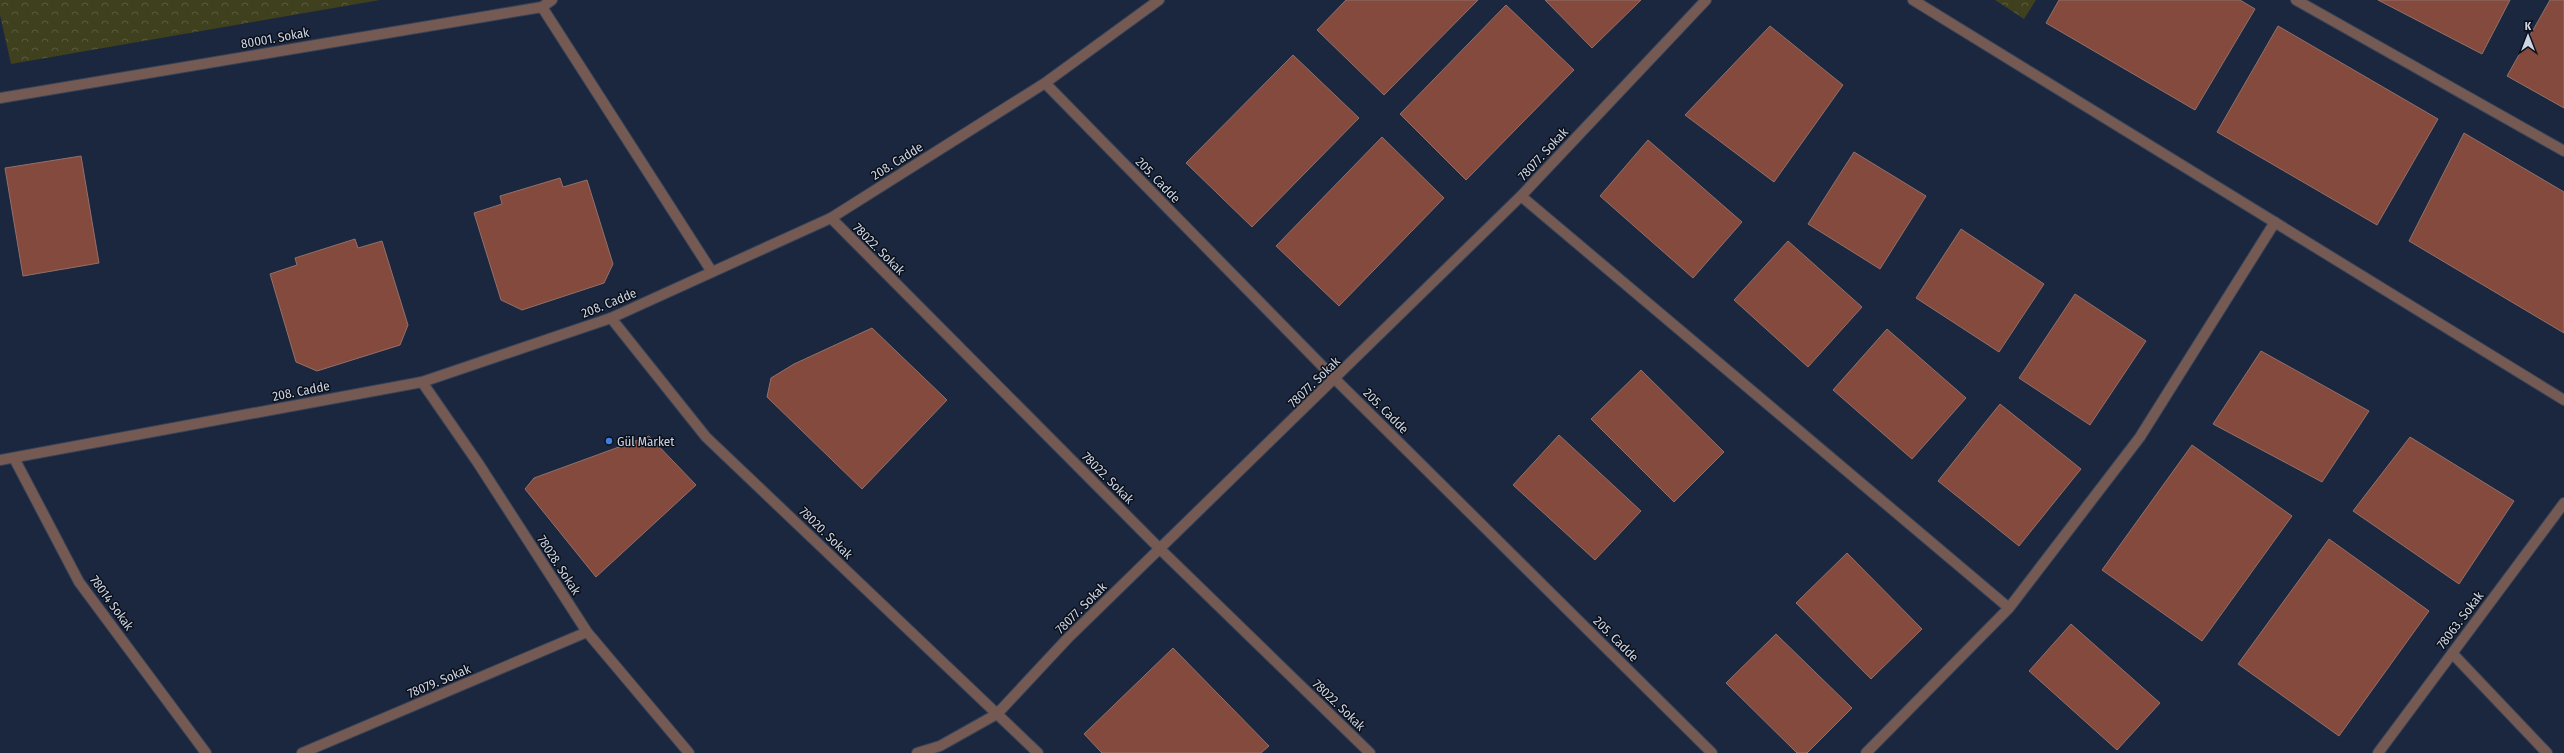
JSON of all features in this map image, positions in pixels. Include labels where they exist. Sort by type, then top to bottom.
[{"type":"street","name":"80001. Sokak","points":[[0,98],[542,7],[552,0]]},
{"type":"street","name":"208. Cadde","points":[[0,460],[422,382],[612,318],[831,218],[1045,83],[1159,0]]},
{"type":"street","name":"78077. Sokak","points":[[917,753],[940,746],[997,714],[1067,639],[1521,196],[1706,0]]},
{"type":"street","points":[[1913,0],[2564,400]]},
{"type":"street","points":[[2296,0],[2564,151]]},
{"type":"street","points":[[542,7],[712,272]]},
{"type":"street","name":"205. Cadde","points":[[1045,83],[1335,379],[1712,753]]},
{"type":"street","points":[[1521,196],[2009,608]]},
{"type":"street","name":"78022. Sokak","points":[[831,218],[1160,548],[1370,753]]},
{"type":"street","points":[[1866,753],[2009,608],[2140,437],[2275,222]]},
{"type":"street","name":"78020. Sokak","points":[[612,318],[706,438],[1038,753]]},
{"type":"street","name":"78028. Sokak","points":[[422,382],[478,463],[587,632],[689,753]]},
{"type":"street","name":"78014 Sokak","points":[[14,458],[79,582],[206,753]]},
{"type":"street","name":"78063. Sokak","points":[[2378,753],[2564,503]]},
{"type":"street","name":"78079. Sokak","points":[[302,753],[587,632]]},
{"type":"street","points":[[2452,652],[2547,753]]},
{"type":"green space","points":[[0,0],[380,0],[11,64],[0,15]]},
{"type":"green space","points":[[1995,0],[2036,0],[2024,19]]},
{"type":"building","points":[[1346,0],[1478,0],[1384,95],[1317,30]]},
{"type":"building","points":[[1545,0],[1641,0],[1592,48]]},
{"type":"building","points":[[2059,0],[2240,0],[2255,9],[2195,110],[2046,23]]},
{"type":"building","points":[[2378,0],[2510,0],[2482,54]]},
{"type":"building","points":[[2550,0],[2564,0],[2564,108],[2507,76]]},
{"type":"building","points":[[1506,5],[1574,70],[1466,180],[1400,114]]},
{"type":"building","points":[[1770,26],[1843,85],[1774,182],[1685,115]]},
{"type":"building","points":[[2278,26],[2438,119],[2377,225],[2217,132]]},
{"type":"building","points":[[1293,55],[1359,118],[1252,227],[1186,163]]},
{"type":"building","points":[[2464,133],[2564,192],[2564,333],[2409,241]]},
{"type":"building","points":[[1382,137],[1444,198],[1339,306],[1276,246]]},
{"type":"building","points":[[1648,140],[1742,222],[1693,278],[1600,196]]},
{"type":"building","points":[[1854,152],[1926,196],[1880,269],[1808,224]]},
{"type":"building","points":[[81,156],[99,263],[23,276],[5,168]]},
{"type":"building","points":[[560,178],[563,187],[587,180],[613,264],[604,283],[522,310],[501,300],[474,213],[502,204],[500,196]]},
{"type":"building","points":[[1961,229],[2044,284],[1999,352],[1916,298]]},
{"type":"building","points":[[355,239],[358,248],[382,241],[408,325],[400,345],[317,371],[296,362],[270,274],[297,265],[295,258]]},
{"type":"building","points":[[1788,241],[1862,307],[1808,367],[1734,300]]},
{"type":"building","points":[[2075,294],[2146,341],[2090,425],[2019,378]]},
{"type":"building","points":[[872,328],[947,400],[862,489],[767,397],[771,378],[794,364]]},
{"type":"building","points":[[1887,329],[1966,398],[1912,459],[1833,390]]},
{"type":"building","points":[[2261,351],[2369,411],[2322,482],[2213,424]]},
{"type":"building","points":[[1641,370],[1724,452],[1674,502],[1591,419]]},
{"type":"building","points":[[2000,404],[2081,469],[2019,546],[1938,481]]},
{"type":"building","points":[[1559,435],[1641,511],[1595,560],[1513,485]]},
{"type":"building","points":[[649,436],[696,485],[596,577],[525,489],[534,478]]},
{"type":"building","points":[[2410,437],[2514,501],[2459,584],[2353,511]]},
{"type":"building","points":[[2192,445],[2292,516],[2202,641],[2102,570]]},
{"type":"building","points":[[2329,539],[2429,611],[2339,736],[2238,664]]},
{"type":"building","points":[[1847,553],[1922,629],[1871,679],[1796,603]]},
{"type":"building","points":[[2071,624],[2160,703],[2117,750],[2029,671]]},
{"type":"building","points":[[1776,634],[1852,708],[1807,753],[1797,753],[1726,683]]},
{"type":"building","points":[[1173,648],[1269,746],[1261,753],[1102,753],[1084,734]]},
{"type":"place","name":"Gül Market","points":[[609,441]]}]
